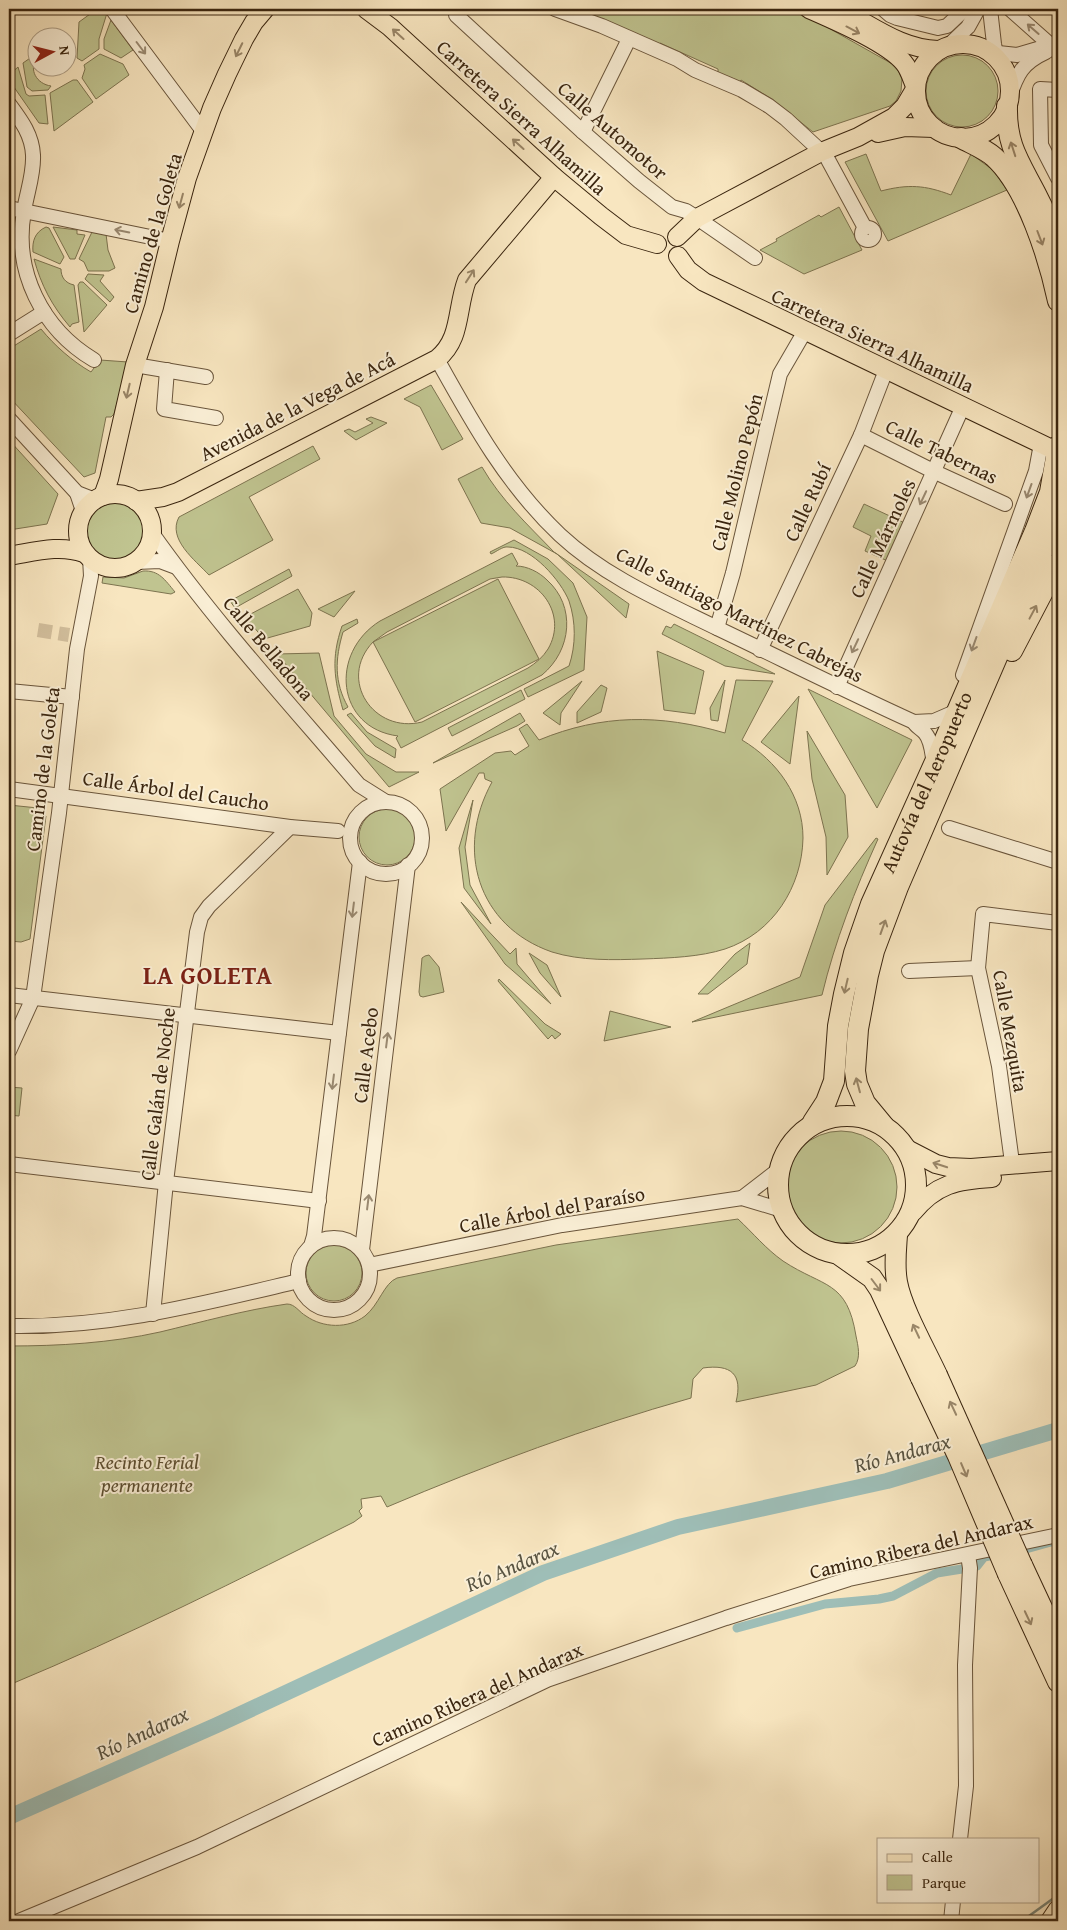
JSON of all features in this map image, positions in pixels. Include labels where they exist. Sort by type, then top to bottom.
[{"type":"highway","points":[[1008,102],[1008,124],[1012,148],[1041,204],[1058,248]]},
{"type":"highway","points":[[961,138],[993,156],[1011,178],[1027,208],[1041,242],[1058,301]]},
{"type":"highway","name":"Autovía del Aeropuerto","points":[[813,1122],[826,1102],[834,1081],[839,1020],[854,953],[871,904],[952,713],[1035,531],[1050,492],[1054,448]]},
{"type":"highway","name":"Autovía del Aeropuerto","points":[[884,1126],[864,1102],[857,1084],[855,1061],[859,1020],[874,951],[898,887],[1047,541],[1058,509]]},
{"type":"highway","points":[[939,795],[954,772],[1006,663],[1058,564]]},
{"type":"highway","points":[[838,1254],[857,1253],[883,1244],[897,1235],[913,1212],[916,1179],[912,1162],[905,1148],[896,1136],[884,1126],[863,1117],[845,1115],[813,1122],[788,1148],[778,1171],[777,1192],[782,1210],[789,1223],[801,1236],[822,1249],[838,1254],[872,1278],[929,1377]]},
{"type":"highway","points":[[897,1235],[895,1259],[897,1281],[901,1296],[958,1456],[1015,1569],[1058,1642]]},
{"type":"highway","points":[[1015,1569],[1058,1682]]},
{"type":"main road","name":"Camino de la Goleta","points":[[100,496],[135,365],[154,308],[187,178],[219,91],[244,39],[254,22],[265,9]]},
{"type":"main road","name":"Carretera Sierra Alhamilla","points":[[366,9],[390,26],[554,177],[618,230],[634,238],[657,244]]},
{"type":"main road","points":[[809,9],[849,28],[896,56],[906,66],[915,89],[921,113],[934,128]]},
{"type":"main road","points":[[839,9],[906,45],[919,49],[968,44],[981,47],[994,54],[1003,67],[1008,79],[1008,102],[1001,118],[989,130],[974,137],[961,138],[949,136],[934,128],[920,126],[905,127],[858,137]]},
{"type":"main road","points":[[677,237],[697,218],[822,152],[858,137],[897,115],[915,89],[922,66],[943,48]]},
{"type":"main road","points":[[436,359],[452,343],[461,298],[467,280],[554,177]]},
{"type":"main road","points":[[670,234],[677,237],[682,246],[678,256],[672,259],[665,259],[659,254],[657,244],[663,235],[670,234]]},
{"type":"main road","name":"Carretera Sierra Alhamilla","points":[[678,256],[688,270],[704,282],[886,370],[1054,448]]},
{"type":"main road","name":"Avenida de la Vega de Acá","points":[[136,501],[149,500],[178,492],[436,359]]},
{"type":"main road","name":"Avenida de la Vega de Acá","points":[[152,530],[162,511],[178,492]]},
{"type":"main road","points":[[9,556],[53,548],[72,549],[92,563],[117,569],[136,562],[145,553],[150,544],[152,530],[148,515],[136,501],[127,496],[100,496],[69,538],[53,548]]},
{"type":"main road","points":[[78,528],[79,540],[92,563]]},
{"type":"main road","points":[[905,1148],[948,1168],[1058,1161]]},
{"type":"main road","points":[[913,1212],[930,1195],[952,1183],[972,1179],[1058,1172]]},
{"type":"main road","points":[[1050,1921],[1058,1909]]},
{"type":"street","points":[[112,9],[203,131]]},
{"type":"street","points":[[555,9],[602,26],[677,59],[704,74],[742,90],[786,119],[826,156],[865,228]]},
{"type":"street","points":[[883,9],[897,18],[938,28],[947,26],[965,9]]},
{"type":"street","points":[[943,48],[970,25],[978,9]]},
{"type":"street","points":[[990,9],[994,54],[1017,54],[1041,48],[1056,50]]},
{"type":"street","points":[[1010,9],[1056,50]]},
{"type":"street","name":"Calle Automotor","points":[[456,15],[583,132],[672,207],[697,218],[755,258]]},
{"type":"street","points":[[583,132],[629,39]]},
{"type":"street","points":[[1008,102],[1015,81],[1023,67],[1033,59],[1056,50]]},
{"type":"street","points":[[1058,90],[1040,89],[1040,145],[1058,178]]},
{"type":"street","points":[[9,104],[24,124],[29,135],[33,153],[33,169],[15,250],[44,312],[66,340],[94,360]]},
{"type":"street","points":[[9,208],[170,240]]},
{"type":"street","points":[[9,334],[44,312]]},
{"type":"street","name":"Calle Molino Pepón","points":[[717,628],[780,374],[805,331]]},
{"type":"street","name":"Calle Santiago Martinez Cabrejas","points":[[436,359],[475,427],[511,481],[562,536],[595,563],[634,586],[760,650],[914,722],[927,736],[933,758]]},
{"type":"street","points":[[135,365],[206,377]]},
{"type":"street","points":[[168,370],[164,409],[216,418]]},
{"type":"street","name":"Calle Rubí","points":[[760,650],[861,434],[886,370]]},
{"type":"street","name":"Calle Mármoles","points":[[836,686],[963,406]]},
{"type":"street","points":[[9,419],[77,493],[100,496]]},
{"type":"street","name":"Calle Tabernas","points":[[861,434],[934,472],[1006,504]]},
{"type":"street","name":"Calle Belladona","points":[[152,530],[176,568],[359,785],[386,802]]},
{"type":"street","points":[[136,562],[160,561],[176,568]]},
{"type":"street","name":"Camino de la Goleta","points":[[9,1051],[33,998],[43,936],[72,697],[74,635],[92,563]]},
{"type":"street","points":[[9,691],[72,697]]},
{"type":"street","points":[[914,722],[934,721],[952,713]]},
{"type":"street","points":[[350,846],[357,818],[359,785]]},
{"type":"street","name":"Calle Árbol del Caucho","points":[[9,789],[61,794],[338,831]]},
{"type":"street","points":[[386,802],[398,805],[411,813],[420,826],[422,837],[420,850],[404,869],[393,873],[381,874],[369,870],[360,862],[338,831],[374,804],[386,802]]},
{"type":"street","name":"Calle Galán de Noche","points":[[153,1314],[166,1182],[197,932],[201,918],[209,906],[290,826]]},
{"type":"street","points":[[949,828],[1058,862]]},
{"type":"street","name":"Calle Acebo","points":[[312,1246],[360,862]]},
{"type":"street","name":"Calle Acebo","points":[[362,1250],[408,865]]},
{"type":"street","name":"Calle Mezquita","points":[[1011,1155],[999,1066],[978,968],[983,914],[1058,923]]},
{"type":"street","points":[[908,971],[978,968]]},
{"type":"street","points":[[9,995],[339,1034]]},
{"type":"street","points":[[9,1164],[319,1201]]},
{"type":"street","points":[[742,1198],[778,1171]]},
{"type":"street","points":[[742,1198],[782,1210]]},
{"type":"street","name":"Calle Árbol del Paraíso","points":[[369,1265],[562,1225],[742,1198]]},
{"type":"street","points":[[326,1238],[338,1238],[349,1240],[362,1250],[369,1265],[370,1279],[360,1298],[352,1305],[330,1310],[315,1304],[304,1292],[299,1282],[298,1274],[302,1260],[312,1246],[326,1238]]},
{"type":"street","points":[[9,1326],[74,1325],[153,1314],[299,1282]]},
{"type":"street","name":"Camino Ribera del Andarax","points":[[19,1921],[197,1847],[547,1680],[726,1618],[849,1579],[1058,1535]]},
{"type":"street","points":[[960,1838],[966,1786],[965,1665],[970,1568],[968,1555]]},
{"type":"street","points":[[951,1921],[953,1902]]},
{"type":"green space","points":[[97,9],[104,9],[107,13],[99,39],[99,49],[82,61],[78,59],[79,22]]},
{"type":"green space","points":[[572,9],[788,9],[825,26],[896,66],[902,79],[901,91],[896,101],[890,106],[813,132],[773,100],[741,80],[739,83],[718,73],[718,69],[660,43],[659,45]]},
{"type":"green space","points":[[111,20],[133,50],[121,58],[104,49],[104,39]]},
{"type":"green space","points":[[100,54],[123,64],[129,75],[96,99],[82,78],[85,69],[84,65]]},
{"type":"green space","points":[[962,55],[982,61],[992,71],[998,91],[992,111],[982,121],[962,127],[942,121],[932,111],[926,91],[932,71],[942,61]]},
{"type":"green space","points":[[28,60],[28,78],[37,78],[46,85],[51,86],[48,90],[32,91],[27,87],[23,63]]},
{"type":"green space","points":[[18,67],[26,94],[29,96],[45,95],[48,124],[39,123],[9,80],[9,75]]},
{"type":"green space","points":[[73,80],[77,80],[93,102],[54,131],[50,93]]},
{"type":"green space","points":[[866,154],[881,191],[900,187],[925,187],[951,195],[971,154],[993,170],[1007,190],[888,241],[845,162]]},
{"type":"green space","points":[[839,207],[862,250],[804,274],[760,250],[819,215],[821,217]]},
{"type":"green space","points":[[46,227],[49,228],[64,257],[60,264],[33,252],[35,237],[39,231]]},
{"type":"green space","points":[[53,227],[77,230],[77,234],[85,235],[75,259],[70,259]]},
{"type":"green space","points":[[92,232],[106,234],[108,250],[115,268],[109,271],[88,271],[84,262],[79,259]]},
{"type":"green space","points":[[34,259],[61,269],[64,279],[74,285],[79,322],[72,324],[70,327],[58,311],[40,278]]},
{"type":"green space","points":[[88,274],[104,275],[100,281],[114,297],[110,302],[85,279]]},
{"type":"green space","points":[[80,282],[83,282],[107,305],[84,332],[78,285]]},
{"type":"green space","points":[[41,329],[64,353],[91,372],[100,360],[128,362],[114,414],[111,417],[106,417],[95,473],[84,477],[9,397],[9,349]]},
{"type":"green space","points":[[431,385],[463,439],[442,450],[420,407],[404,399]]},
{"type":"green space","points":[[371,417],[387,423],[356,440],[344,431],[349,429],[355,432],[373,423],[366,419]]},
{"type":"green space","points":[[9,440],[58,494],[47,524],[9,530]]},
{"type":"green space","points":[[313,446],[320,459],[249,497],[273,540],[209,575],[184,549],[177,533],[176,525],[179,517]]},
{"type":"green space","points":[[482,467],[506,501],[557,554],[510,528],[481,523],[458,479]]},
{"type":"green space","points":[[110,502],[122,502],[137,510],[145,525],[145,537],[137,552],[122,560],[110,560],[95,552],[87,537],[87,525],[95,510]]},
{"type":"green space","points":[[864,504],[907,524],[890,562],[865,551],[871,536],[853,527]]},
{"type":"green space","points":[[514,540],[548,559],[573,583],[587,617],[584,670],[528,697],[524,689],[569,666],[574,642],[574,625],[569,601],[553,575],[545,566],[527,553],[508,547],[491,554],[490,552]]},
{"type":"green space","points":[[512,553],[518,564],[516,566],[529,568],[537,572],[556,591],[563,602],[567,628],[560,653],[542,675],[401,748],[396,738],[398,736],[377,730],[362,719],[352,705],[347,688],[347,669],[353,651],[364,635],[380,621]],"holes":[[[502,577],[516,578],[539,590],[547,600],[555,623],[548,649],[531,666],[422,722],[405,724],[389,720],[376,712],[366,701],[360,687],[359,672],[363,657],[373,642],[387,632],[490,579]]]},
{"type":"green space","points":[[557,554],[629,604],[626,618]]},
{"type":"green space","points":[[289,569],[292,576],[235,608],[230,601]]},
{"type":"green space","points":[[143,571],[158,574],[175,592],[171,594],[102,583],[103,577],[124,578]]},
{"type":"green space","points":[[498,579],[539,659],[415,722],[373,642]]},
{"type":"green space","points":[[298,589],[312,613],[310,626],[264,639],[245,617]]},
{"type":"green space","points":[[355,591],[334,617],[318,609]]},
{"type":"green space","points":[[357,619],[358,623],[343,632],[338,652],[338,679],[343,698],[348,707],[343,710],[337,688],[336,648],[342,626]]},
{"type":"green space","points":[[674,624],[775,674],[725,666],[662,634],[666,626],[671,628]]},
{"type":"green space","points":[[657,651],[704,671],[695,714],[664,710]]},
{"type":"green space","points":[[319,653],[334,716],[366,754],[396,772],[419,772],[389,787],[277,654]]},
{"type":"green space","points":[[725,680],[718,721],[711,720],[710,708]]},
{"type":"green space","points":[[736,680],[773,681],[742,740],[766,758],[786,781],[793,794],[802,823],[803,838],[797,874],[782,906],[771,920],[742,942],[715,952],[674,958],[620,960],[586,958],[552,952],[526,940],[506,924],[490,904],[480,882],[475,858],[475,833],[481,807],[492,782],[485,779],[484,773],[479,773],[446,831],[440,789],[495,753],[511,751],[515,755],[529,746],[519,729],[527,724],[539,740],[562,731],[586,725],[608,721],[631,720],[677,722],[725,733]]},
{"type":"green space","points":[[582,681],[561,713],[560,725],[543,713]]},
{"type":"green space","points":[[601,685],[607,688],[601,712],[577,723],[577,712]]},
{"type":"green space","points":[[808,689],[912,740],[877,808]]},
{"type":"green space","points":[[521,690],[525,699],[452,736],[448,728]]},
{"type":"green space","points":[[799,696],[790,764],[761,742]]},
{"type":"green space","points":[[351,713],[367,732],[396,749],[395,758],[375,746],[347,715]]},
{"type":"green space","points":[[520,713],[525,721],[517,726],[433,763]]},
{"type":"green space","points":[[807,731],[845,795],[848,837],[827,875],[826,837],[812,779]]},
{"type":"green space","points":[[473,800],[465,847],[470,885],[491,924],[464,888],[459,848]]},
{"type":"green space","points":[[9,805],[38,808],[46,816],[30,939],[21,942],[9,941]]},
{"type":"green space","points":[[387,809],[402,814],[410,822],[415,837],[410,852],[402,860],[387,865],[372,860],[364,852],[359,837],[364,822],[372,814]]},
{"type":"green space","points":[[876,838],[878,839],[839,935],[822,995],[692,1022],[800,977],[825,905]]},
{"type":"green space","points":[[461,902],[510,954],[516,948],[517,964],[551,1004],[505,964]]},
{"type":"green space","points":[[750,943],[747,964],[708,994],[698,994],[735,954]]},
{"type":"green space","points":[[529,953],[547,965],[561,997],[540,973]]},
{"type":"green space","points":[[429,955],[439,967],[444,992],[423,997],[420,996],[419,992],[422,958]]},
{"type":"green space","points":[[499,979],[545,1024],[561,1034],[555,1039],[552,1035],[548,1039],[498,981]]},
{"type":"green space","points":[[610,1011],[671,1027],[604,1041]]},
{"type":"green space","points":[[9,1087],[22,1088],[19,1116],[9,1115]]},
{"type":"green space","points":[[841,1131],[862,1135],[881,1147],[893,1166],[897,1187],[893,1208],[881,1227],[862,1239],[841,1243],[820,1239],[801,1227],[789,1208],[785,1187],[789,1166],[801,1147],[820,1135]]},
{"type":"green space","name":"Recinto Ferial permanente","points":[[738,1219],[783,1261],[822,1282],[840,1295],[847,1304],[856,1336],[858,1355],[855,1366],[816,1385],[736,1402],[738,1384],[733,1373],[721,1368],[703,1368],[693,1379],[691,1398],[614,1421],[537,1448],[387,1507],[381,1496],[361,1499],[362,1508],[359,1511],[362,1516],[354,1522],[140,1627],[9,1685],[9,1346],[123,1339],[287,1304],[292,1305],[306,1316],[320,1323],[343,1325],[365,1316],[388,1285],[397,1278],[556,1245]]},
{"type":"green space","points":[[334,1245],[345,1247],[354,1253],[360,1262],[362,1273],[360,1284],[354,1293],[345,1299],[334,1301],[323,1299],[314,1293],[308,1284],[306,1273],[308,1262],[314,1253],[323,1247]]},
{"type":"waterway","name":"Río Andarax","points":[[9,1817],[217,1725],[543,1573],[678,1527],[887,1481],[1058,1430]]},
{"type":"waterway","points":[[1015,1552],[1051,1542]]},
{"type":"waterway","points":[[977,1566],[984,1557],[995,1555]]},
{"type":"waterway","points":[[737,1628],[825,1604],[893,1596],[937,1573],[962,1569]]},
{"type":"waterway","points":[[1022,1921],[1058,1895]]},
{"type":"tunnel","points":[[38,630],[69,635]]},
{"type":"district","name":"LA GOLETA","points":[[208,975]]}]
